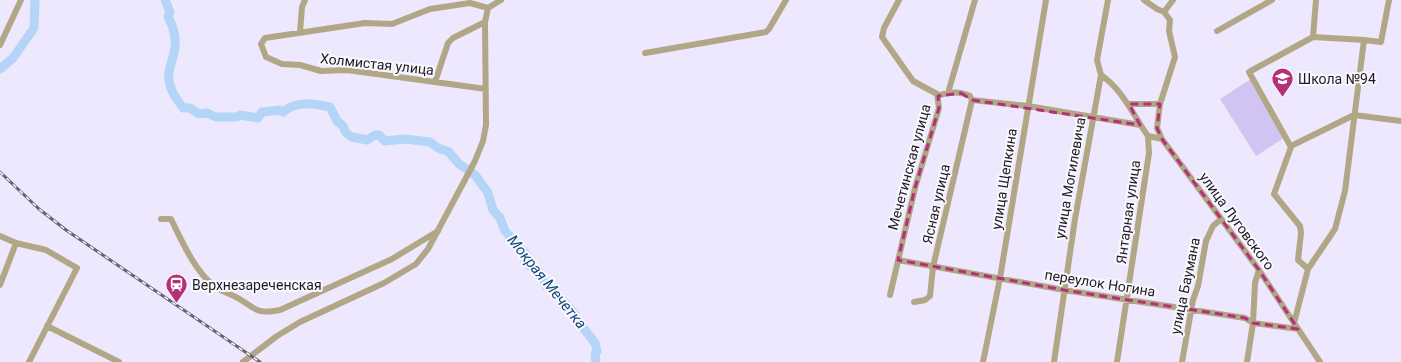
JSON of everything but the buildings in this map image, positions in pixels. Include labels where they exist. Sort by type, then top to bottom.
[{"type":"street","points":[[0,45],[21,0]]},
{"type":"street","points":[[304,0],[300,32],[364,23],[392,24],[430,9],[470,3],[488,8]]},
{"type":"street","points":[[243,362],[277,336],[300,322],[384,284],[416,264],[428,249],[475,161],[485,133],[485,22],[488,8],[501,0]]},
{"type":"street","points":[[645,53],[766,32],[786,0]]},
{"type":"street","name":"Мечетинская улица","points":[[890,295],[915,188],[939,108],[938,96],[934,92],[913,81],[882,37],[884,28],[899,0]]},
{"type":"street","points":[[948,93],[975,0]]},
{"type":"street","name":"улица Щепкина","points":[[983,362],[1000,278],[1046,0]]},
{"type":"street","name":"улица Могилевича","points":[[1054,362],[1064,290],[1101,75],[1097,60],[1108,0]]},
{"type":"street","points":[[1144,0],[1164,12],[1170,20],[1170,30],[1175,57],[1160,104],[1157,128],[1162,138]]},
{"type":"street","points":[[1164,12],[1173,0]]},
{"type":"street","points":[[1217,31],[1272,0]]},
{"type":"street","points":[[1313,37],[1316,0]]},
{"type":"street","points":[[1308,268],[1298,260],[1301,234],[1300,226],[1274,194],[1291,147],[1249,72],[1313,37],[1381,42],[1389,0]]},
{"type":"street","points":[[435,82],[448,43],[453,38],[485,22]]},
{"type":"street","name":"Холмистая улица","points":[[300,32],[265,38],[261,44],[266,57],[282,64],[300,65],[321,71],[347,70],[486,89]]},
{"type":"street","points":[[1294,323],[1308,268],[1335,229],[1345,191],[1364,40]]},
{"type":"street","points":[[1101,75],[1112,85],[1128,104],[1148,136],[1162,138]]},
{"type":"street","points":[[938,96],[948,93],[964,93],[970,96],[972,100],[1028,106],[1140,125]]},
{"type":"street","name":"Ясная улица","points":[[914,302],[925,300],[930,296],[933,268],[972,100]]},
{"type":"street","points":[[1128,104],[1160,104]]},
{"type":"street","points":[[1293,145],[1354,115],[1401,121]]},
{"type":"street","name":"Янтарная улица","points":[[1117,362],[1128,300],[1149,153],[1148,136]]},
{"type":"street","name":"улица Луговского","points":[[1162,138],[1259,270],[1320,362]]},
{"type":"street","points":[[161,219],[171,219],[199,270],[213,285],[240,300],[254,311],[269,312],[280,310],[392,259],[438,231]]},
{"type":"street","name":"улица Баумана","points":[[1182,362],[1191,309],[1209,232],[1221,219]]},
{"type":"street","points":[[0,236],[16,243],[46,250],[77,268],[29,362]]},
{"type":"street","points":[[0,284],[16,243]]},
{"type":"street","name":"переулок Ногина","points":[[898,260],[933,268],[1191,309],[1244,318],[1253,323],[1298,329]]},
{"type":"street","points":[[1247,362],[1253,323],[1255,283],[1259,270]]},
{"type":"street","points":[[47,326],[76,338],[119,362]]},
{"type":"highlighted area","points":[[961,93],[972,100],[1140,125],[1129,104],[1160,104],[1157,128],[1162,139],[1259,270],[1298,329],[1253,323],[1245,318],[1064,290],[898,260],[915,188],[939,108],[938,96]]},
{"type":"shaded area","points":[[1251,79],[1287,136],[1256,156],[1220,99]]},
{"type":"waterway","points":[[0,69],[13,58],[34,28],[35,0]]},
{"type":"waterway","name":"Мокрая Мечетка","points":[[165,0],[170,12],[168,17],[175,39],[175,49],[170,67],[169,81],[176,99],[183,108],[190,108],[199,114],[207,113],[216,117],[237,117],[240,115],[258,118],[262,112],[280,110],[283,112],[288,108],[300,104],[318,105],[330,107],[337,121],[343,126],[346,133],[352,137],[367,140],[375,135],[379,135],[385,141],[405,139],[430,142],[438,148],[449,152],[459,164],[475,175],[488,193],[493,210],[500,218],[505,231],[526,254],[525,260],[530,266],[538,270],[547,287],[549,286],[575,314],[574,316],[595,343],[597,351],[595,354],[596,362]]},
{"type":"railway","points":[[0,172],[39,209],[66,230],[260,362]]},
{"type":"place","name":"Школа №94","points":[[1282,98]]},
{"type":"place","name":"Верхнезареченская","points":[[177,304]]}]
